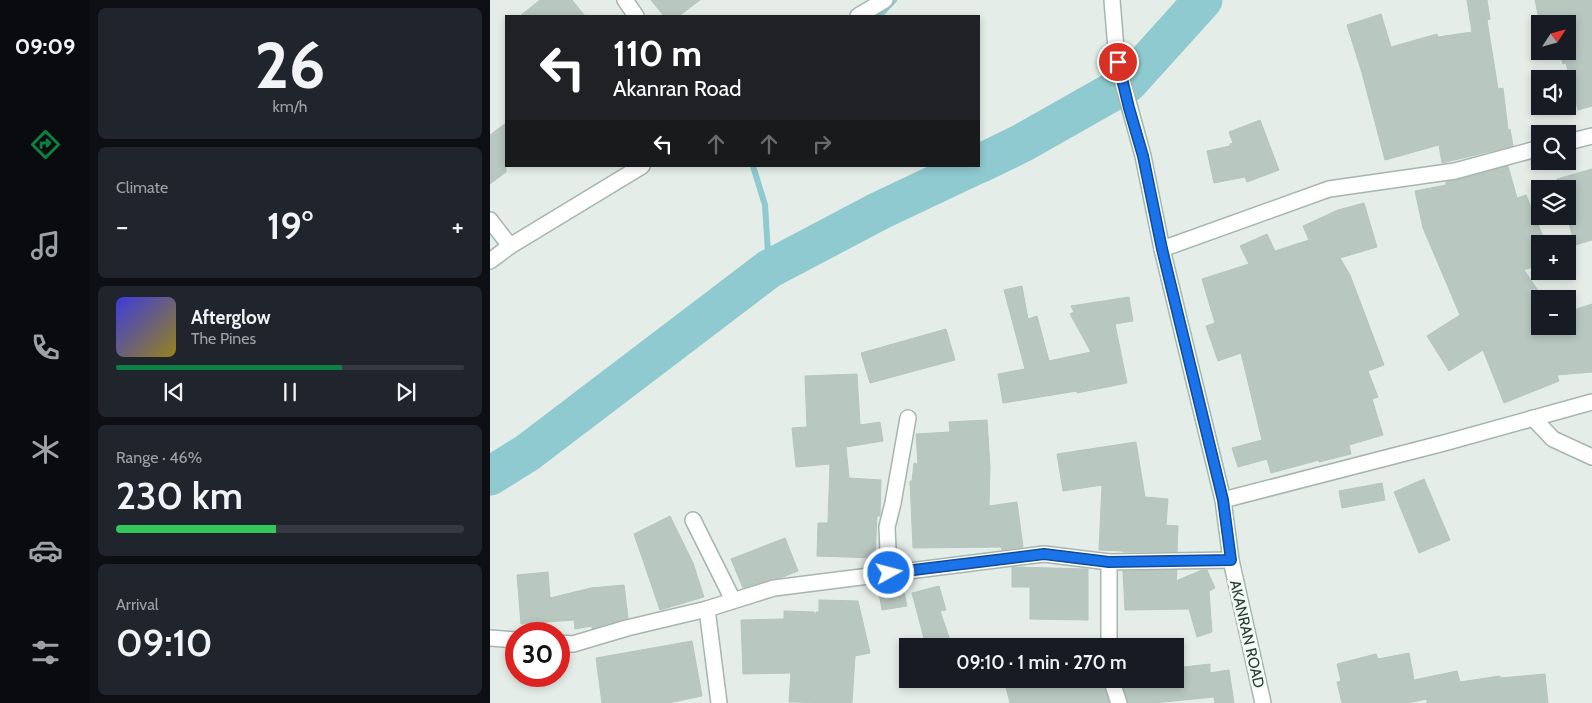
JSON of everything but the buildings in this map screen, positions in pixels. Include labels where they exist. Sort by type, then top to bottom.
[{"type":"street","points":[[625,0],[635,15]]},
{"type":"street","points":[[860,15],[885,0]]},
{"type":"street","name":"AKANRAN ROAD","points":[[1111,3],[1121,76],[1143,156],[1162,249],[1223,500],[1231,560],[1263,703]]},
{"type":"street","points":[[1576,140],[1592,136]]},
{"type":"street","points":[[1162,249],[1329,189],[1455,171],[1531,150]]},
{"type":"street","points":[[490,261],[510,246],[640,167]]},
{"type":"street","points":[[490,220],[510,246]]},
{"type":"street","points":[[1223,500],[1444,443],[1592,402]]},
{"type":"street","points":[[889,573],[887,528],[908,418]]},
{"type":"street","points":[[1533,418],[1553,439],[1592,457]]},
{"type":"street","points":[[693,520],[733,600]]},
{"type":"street","points":[[570,644],[626,628],[707,609],[774,588],[889,573],[1044,554],[1109,562],[1231,560]]},
{"type":"street","points":[[1109,562],[1109,638]]},
{"type":"street","points":[[707,609],[719,703]]},
{"type":"street","points":[[490,638],[505,639]]},
{"type":"street","points":[[1115,688],[1119,703]]},
{"type":"waterway","points":[[877,15],[883,12],[894,0]]},
{"type":"waterway","points":[[980,164],[1022,143],[1128,83],[1203,0]]},
{"type":"waterway","points":[[753,167],[765,205],[769,269]]},
{"type":"waterway","points":[[490,476],[527,453],[769,269],[879,211],[972,167]]},
{"type":"route","points":[[889,573],[1044,554],[1109,562],[1231,560],[1223,500],[1162,249],[1143,156],[1118,62]]}]
